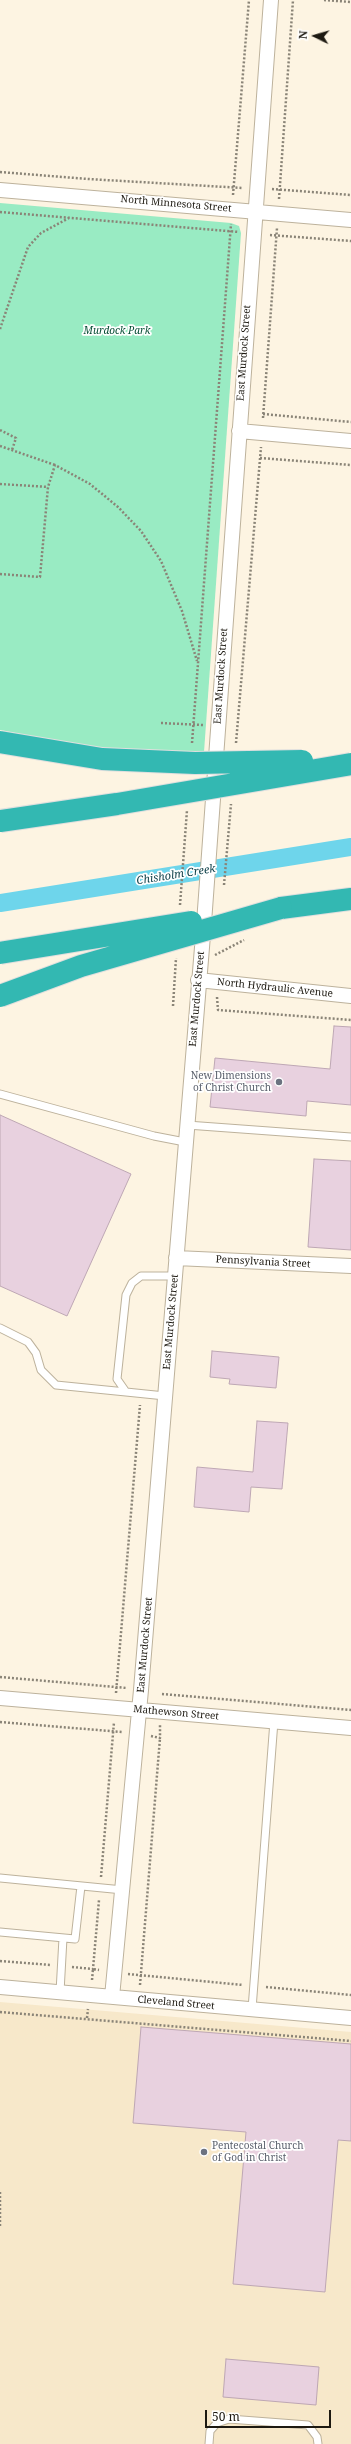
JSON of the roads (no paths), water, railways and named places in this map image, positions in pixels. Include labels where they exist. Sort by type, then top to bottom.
[{"type":"highway","points":[[0,742],[102,759],[163,763],[351,760]]},
{"type":"highway","points":[[0,821],[117,804],[351,764]]},
{"type":"highway","points":[[0,953],[281,908],[351,899]]},
{"type":"highway","points":[[0,996],[81,966],[281,908]]},
{"type":"street","name":"East Murdock Street","points":[[112,1997],[140,1709],[198,980],[204,923],[252,233],[271,0]]},
{"type":"street","name":"North Minnesota Street","points":[[0,190],[351,220]]},
{"type":"street","points":[[239,431],[351,441]]},
{"type":"street","name":"North Hydraulic Avenue","points":[[198,980],[351,996]]},
{"type":"street","name":"Pennsylvania Street","points":[[176,1258],[351,1266]]},
{"type":"street","name":"Mathewson Street","points":[[0,1698],[351,1728]]},
{"type":"street","name":"Cleveland Street","points":[[0,1987],[351,2018]]},
{"type":"lane","points":[[0,1094],[154,1136],[185,1142]]},
{"type":"lane","points":[[187,1126],[351,1137]]},
{"type":"lane","points":[[126,1392],[117,1380],[126,1295],[132,1283],[141,1276],[174,1276]]},
{"type":"lane","points":[[0,1328],[28,1342],[36,1353],[41,1370],[56,1385],[165,1396]]},
{"type":"lane","points":[[252,2009],[274,1721]]},
{"type":"lane","points":[[0,1878],[123,1890]]},
{"type":"lane","points":[[0,1932],[75,1939],[80,1886]]},
{"type":"lane","points":[[60,1992],[63,1938]]},
{"type":"lane","points":[[209,2444],[210,2431],[217,2423],[229,2419],[308,2425],[317,2437],[318,2444]]},
{"type":"waterway","name":"Chisholm Creek","points":[[0,903],[351,847]]},
{"type":"place","name":"New Dimensions of Christ Church","points":[[279,1082]]},
{"type":"place","name":"Pentecostal Church of God in Christ","points":[[204,2152]]},
{"type":"park label","name":"Murdock Park","points":[[117,331]]}]
